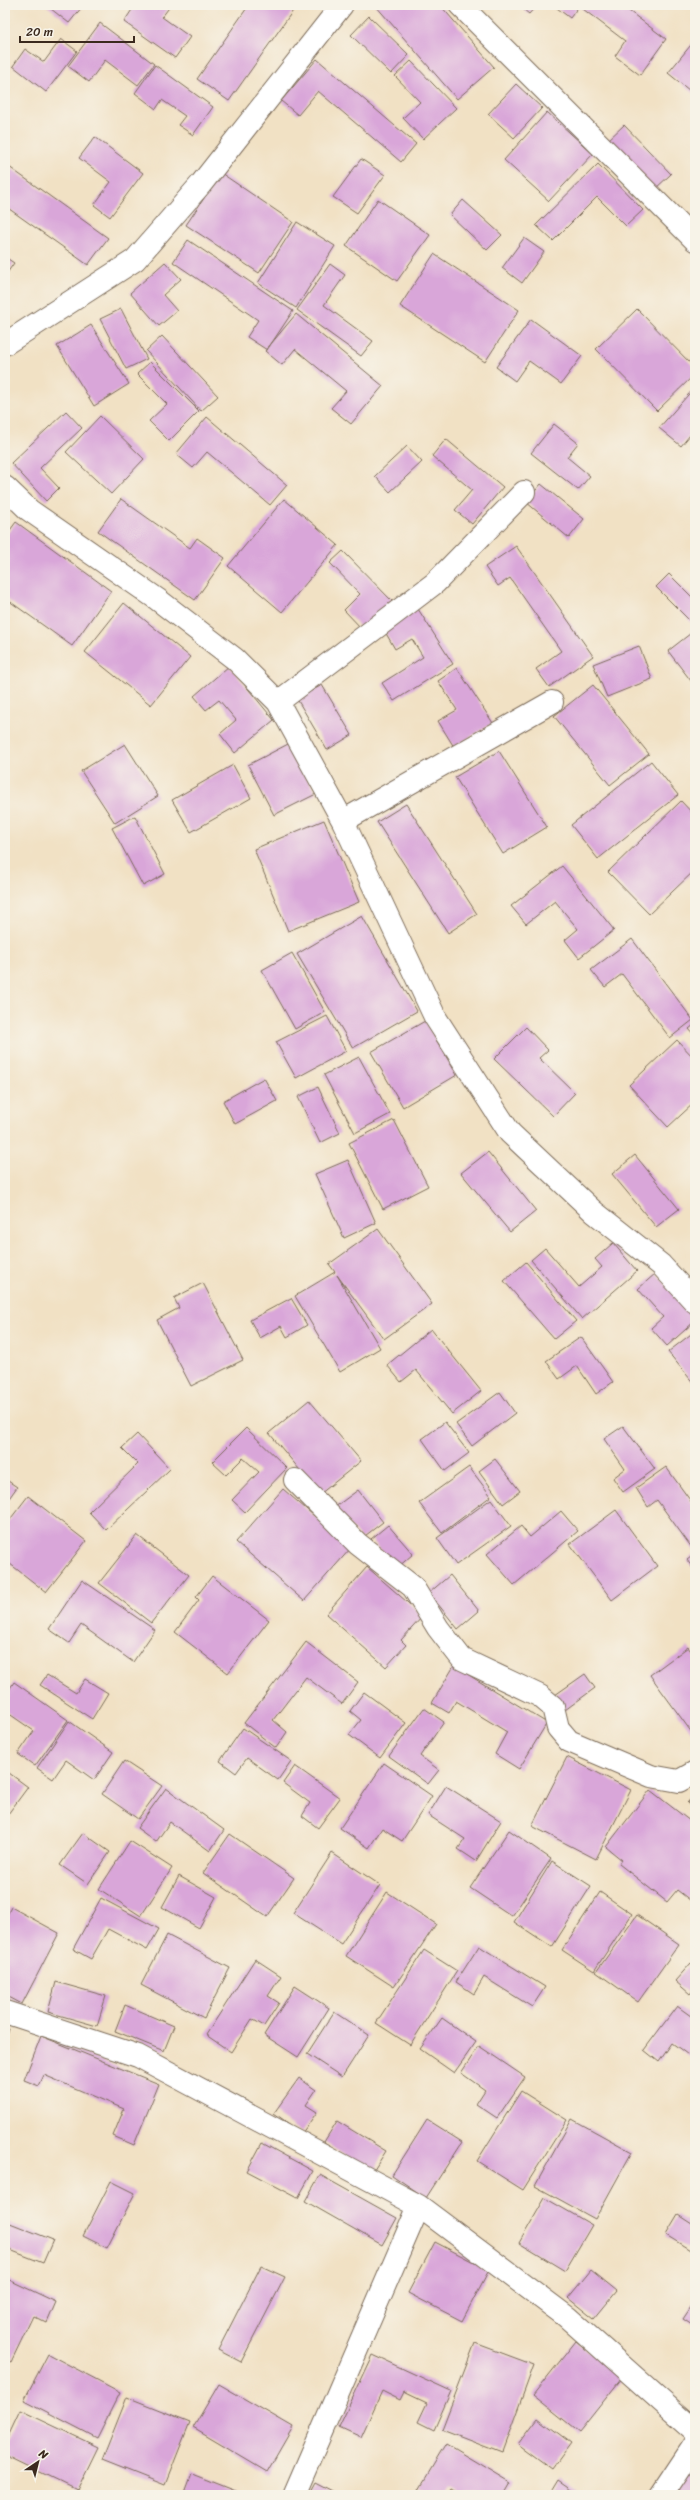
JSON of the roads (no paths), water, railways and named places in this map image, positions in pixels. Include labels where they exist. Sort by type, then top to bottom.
[{"type":"street","points":[[5,344],[135,260],[201,184],[342,5]]},
{"type":"street","points":[[460,5],[695,240]]},
{"type":"street","points":[[5,487],[29,510],[157,599],[235,659],[278,702],[343,821],[434,1017],[510,1133],[594,1212],[661,1264],[695,1302]]},
{"type":"street","points":[[278,702],[435,583],[524,492]]},
{"type":"street","points":[[343,821],[552,702]]},
{"type":"street","points":[[295,1480],[358,1544],[413,1587],[438,1628],[462,1659],[540,1696],[553,1707],[558,1728],[569,1741],[651,1776],[679,1781],[695,1772]]},
{"type":"street","points":[[5,2012],[138,2056],[420,2206],[567,2317],[695,2431]]},
{"type":"street","points":[[294,2495],[420,2206]]},
{"type":"street","points":[[661,2495],[695,2444]]}]
